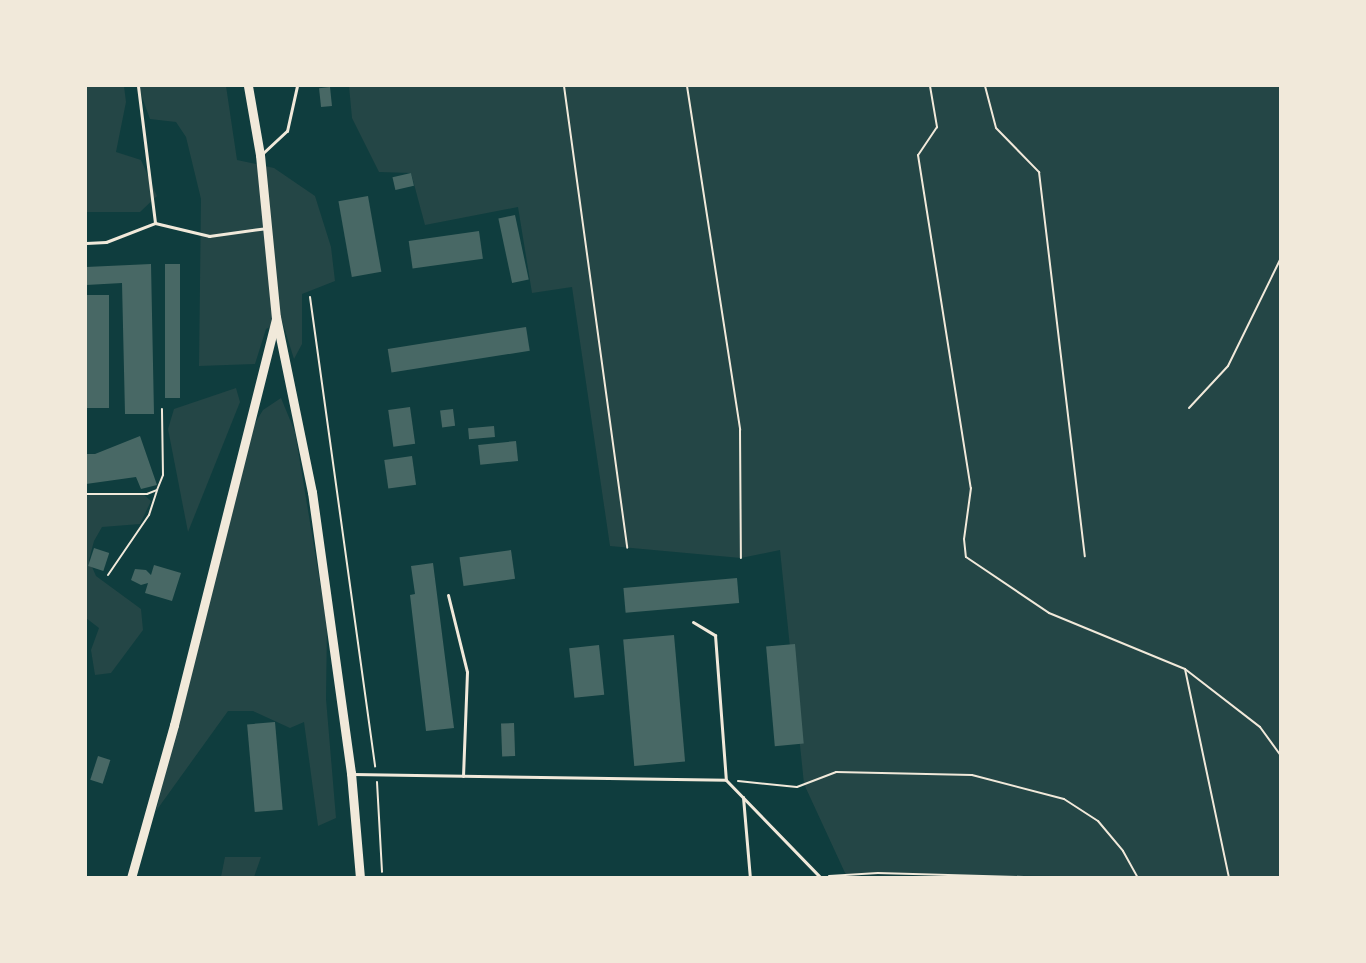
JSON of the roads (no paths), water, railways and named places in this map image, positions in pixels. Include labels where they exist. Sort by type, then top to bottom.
[{"type":"main road","points":[[248,86],[260,155],[276,317],[312,492],[351,773],[362,878]]},
{"type":"main road","points":[[130,878],[174,725],[276,317]]},
{"type":"lane","points":[[138,86],[155,223]]},
{"type":"lane","points":[[260,155],[287,131],[297,86]]},
{"type":"lane","points":[[86,243],[106,242],[155,223],[209,236],[267,227]]},
{"type":"lane","points":[[448,595],[467,672],[463,776]]},
{"type":"lane","points":[[693,622],[715,635],[726,780]]},
{"type":"lane","points":[[351,773],[726,780],[821,877]]},
{"type":"lane","points":[[743,795],[750,878]]},
{"type":"lane","points":[[362,878],[461,878]]}]
